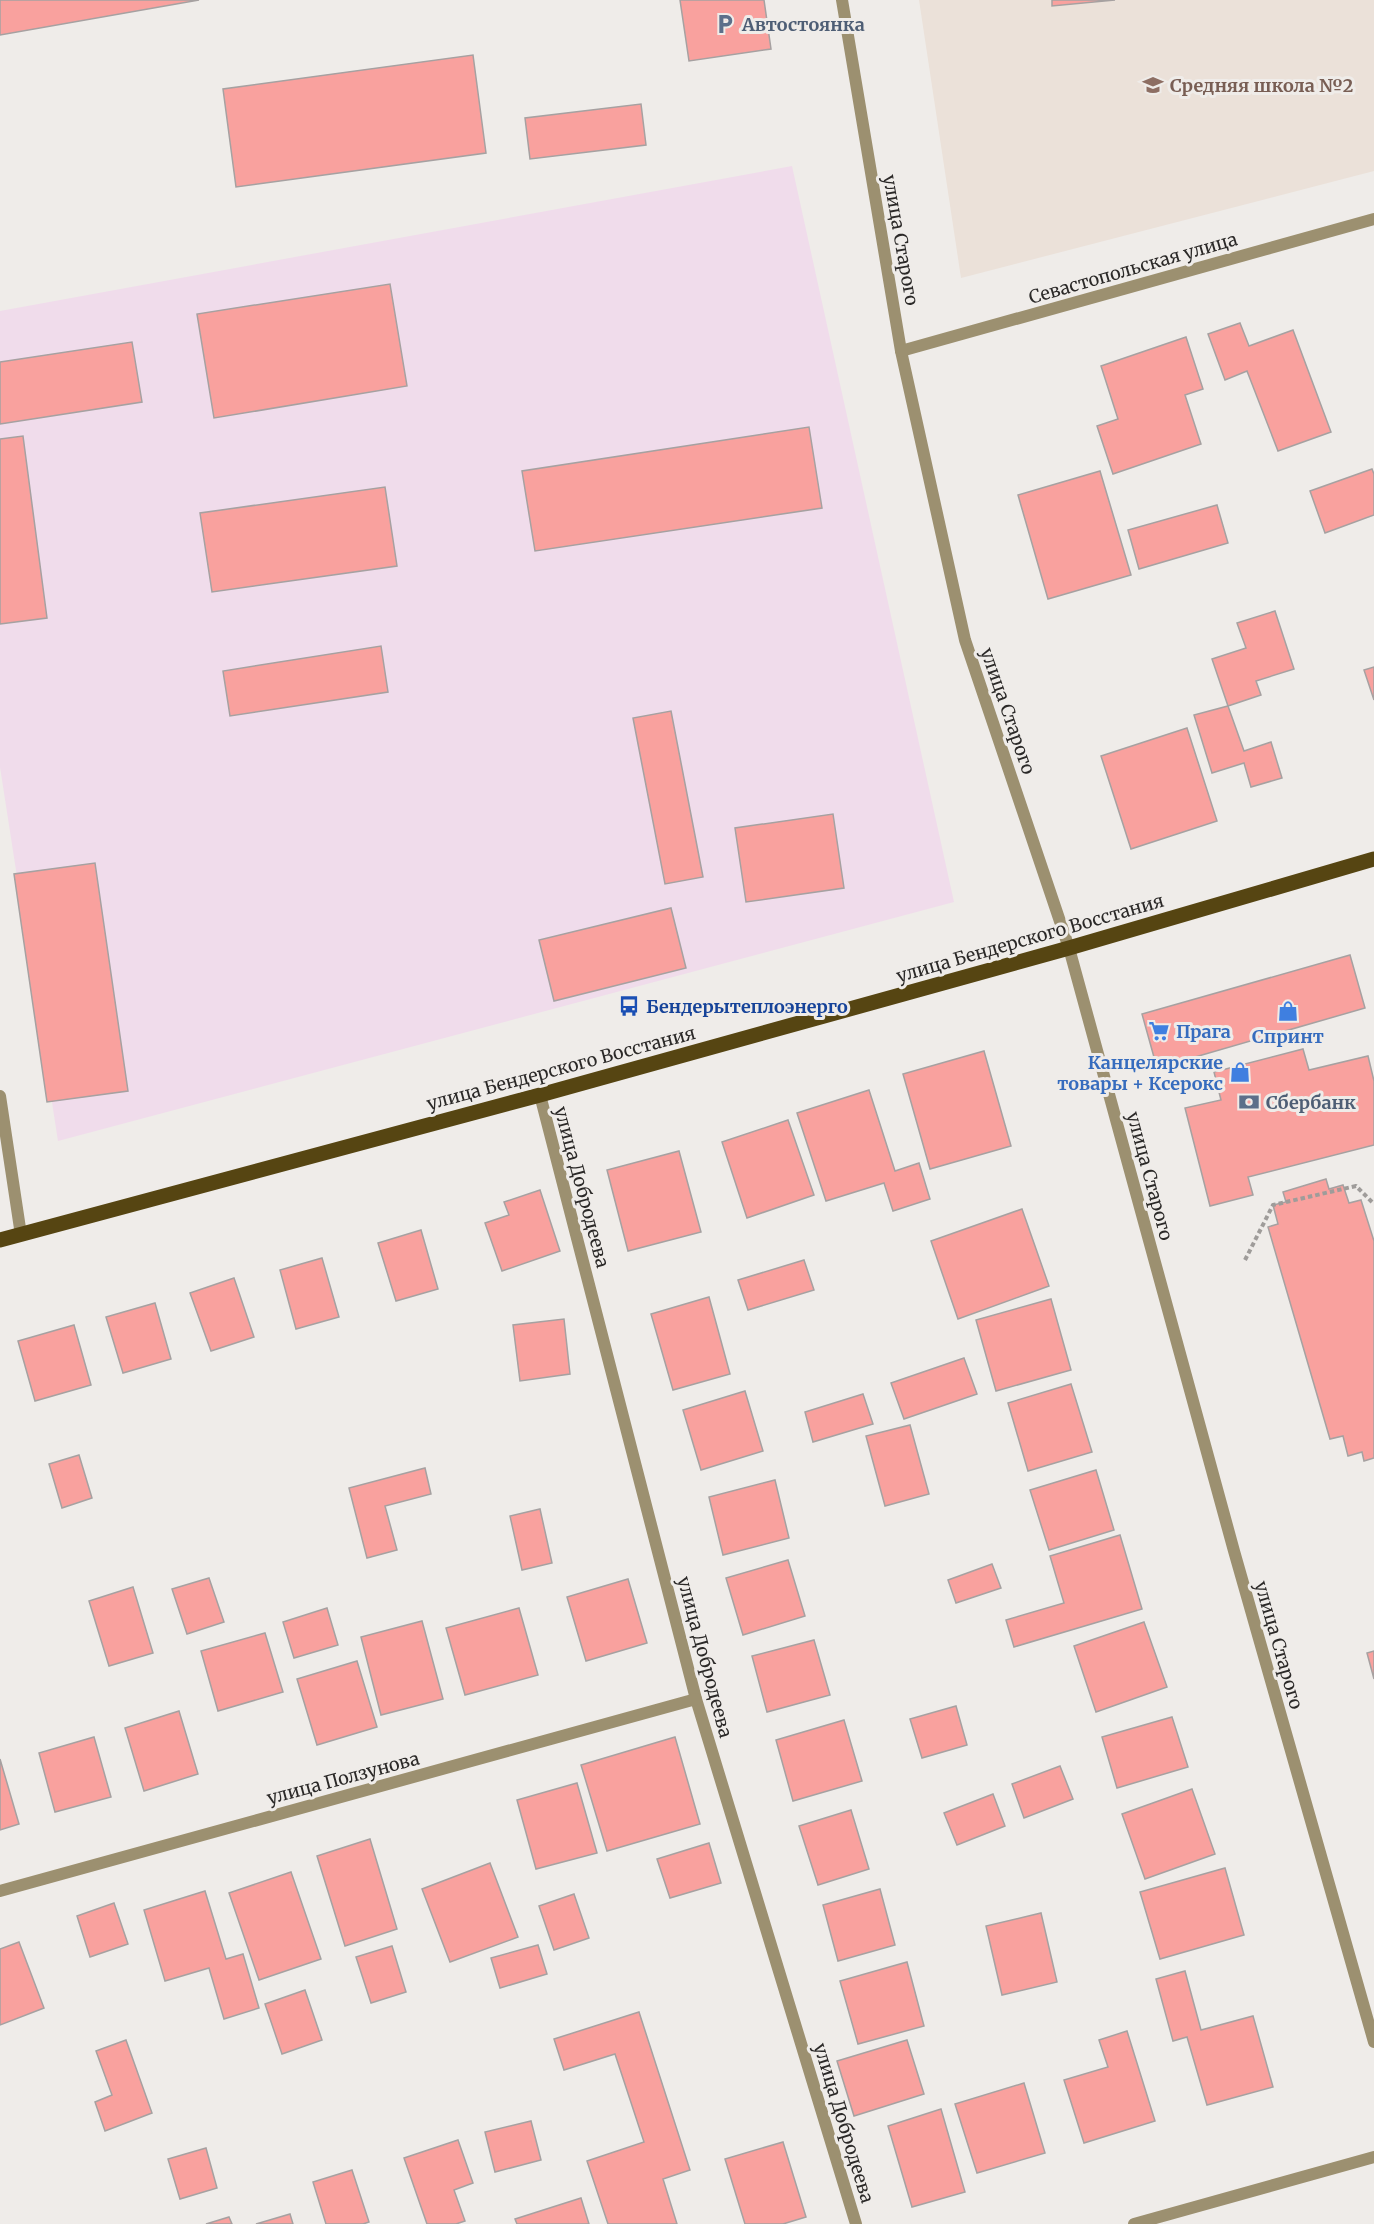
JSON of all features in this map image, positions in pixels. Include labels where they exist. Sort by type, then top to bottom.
[{"type":"main road","name":"улица Бендерского Восстания","points":[[0,1240],[540,1095],[1069,948],[1374,859]]},
{"type":"street","name":"улица Старого","points":[[842,0],[901,351],[965,640],[1069,948],[1234,1551],[1374,2042]]},
{"type":"street","name":"Севастопольская улица","points":[[901,351],[1374,219]]},
{"type":"street","name":"улица Добродеева","points":[[540,1095],[696,1699],[856,2224]]},
{"type":"street","points":[[0,1096],[21,1235]]},
{"type":"street","name":"улица Ползунова","points":[[0,1891],[696,1699]]},
{"type":"street","points":[[1134,2224],[1374,2157]]},
{"type":"path","points":[[1245,1260],[1273,1206],[1356,1186],[1374,1204]]},
{"type":"shaded area","name":"Средняя школа №2","points":[[919,0],[1374,0],[1374,171],[961,278]]},
{"type":"shaded area","points":[[792,166],[954,902],[58,1141],[0,767],[0,311]]},
{"type":"building","points":[[0,0],[199,0],[0,35]]},
{"type":"building","name":"Автостоянка","points":[[680,0],[764,0],[771,49],[689,61]]},
{"type":"building","points":[[1052,0],[1115,0],[1052,6]]},
{"type":"building","points":[[473,55],[486,153],[236,187],[223,89]]},
{"type":"building","points":[[641,104],[646,145],[530,159],[525,118]]},
{"type":"building","points":[[390,284],[407,386],[214,418],[197,314]]},
{"type":"building","points":[[1240,323],[1249,346],[1293,330],[1331,432],[1278,451],[1247,371],[1225,380],[1208,334]]},
{"type":"building","points":[[1186,337],[1203,389],[1185,395],[1201,444],[1113,474],[1097,426],[1118,419],[1101,366]]},
{"type":"building","points":[[132,342],[142,402],[0,424],[0,362]]},
{"type":"building","points":[[809,427],[822,508],[535,551],[522,471]]},
{"type":"building","points":[[23,436],[47,618],[0,624],[0,439]]},
{"type":"building","points":[[1372,469],[1374,515],[1325,533],[1310,491]]},
{"type":"building","points":[[1100,471],[1131,575],[1048,599],[1018,495]]},
{"type":"building","points":[[385,487],[397,566],[212,592],[200,513]]},
{"type":"building","points":[[1217,505],[1228,543],[1139,569],[1128,530]]},
{"type":"building","points":[[1275,611],[1294,669],[1256,681],[1261,695],[1228,706],[1212,659],[1246,648],[1237,623]]},
{"type":"building","points":[[381,646],[388,692],[230,716],[223,671]]},
{"type":"building","points":[[1374,667],[1374,700],[1364,670]]},
{"type":"building","points":[[1228,706],[1244,751],[1271,742],[1282,778],[1251,787],[1244,763],[1212,773],[1194,715]]},
{"type":"building","points":[[671,711],[703,877],[665,884],[633,718]]},
{"type":"building","points":[[1187,728],[1217,821],[1131,849],[1101,756]]},
{"type":"building","points":[[833,814],[844,888],[746,902],[735,828]]},
{"type":"building","points":[[95,863],[128,1091],[47,1102],[14,874]]},
{"type":"building","points":[[671,908],[686,968],[554,1001],[539,940]]},
{"type":"building","points":[[1350,955],[1365,1008],[1157,1068],[1142,1014]]},
{"type":"building","points":[[1303,1049],[1309,1070],[1368,1056],[1374,1081],[1374,1145],[1248,1177],[1253,1195],[1210,1206],[1185,1108],[1221,1100],[1214,1072]]},
{"type":"building","points":[[984,1051],[1011,1146],[930,1169],[903,1074]]},
{"type":"building","points":[[869,1090],[895,1171],[919,1163],[930,1199],[893,1211],[884,1183],[826,1201],[797,1113]]},
{"type":"building","points":[[788,1120],[814,1195],[747,1218],[722,1142]]},
{"type":"building","points":[[679,1151],[701,1232],[628,1251],[607,1170]]},
{"type":"building","points":[[1326,1179],[1329,1189],[1343,1185],[1349,1203],[1361,1200],[1374,1241],[1374,1458],[1364,1461],[1362,1452],[1348,1456],[1343,1436],[1330,1439],[1268,1227],[1278,1224],[1273,1205],[1286,1202],[1283,1192]]},
{"type":"building","points":[[540,1190],[560,1251],[502,1271],[485,1223],[509,1215],[504,1202]]},
{"type":"building","points":[[1022,1209],[1049,1286],[958,1319],[931,1241]]},
{"type":"building","points":[[421,1230],[438,1289],[396,1301],[378,1243]]},
{"type":"building","points":[[322,1258],[339,1317],[296,1329],[280,1270]]},
{"type":"building","points":[[804,1260],[814,1290],[748,1310],[738,1280]]},
{"type":"building","points":[[234,1278],[254,1337],[211,1351],[190,1293]]},
{"type":"building","points":[[709,1297],[730,1374],[673,1390],[651,1314]]},
{"type":"building","points":[[1051,1299],[1071,1370],[996,1391],[976,1320]]},
{"type":"building","points":[[155,1303],[171,1359],[123,1373],[106,1317]]},
{"type":"building","points":[[564,1319],[570,1374],[520,1381],[513,1325]]},
{"type":"building","points":[[74,1325],[91,1385],[35,1401],[18,1341]]},
{"type":"building","points":[[964,1358],[977,1394],[904,1419],[891,1383]]},
{"type":"building","points":[[1071,1384],[1092,1452],[1028,1471],[1008,1403]]},
{"type":"building","points":[[745,1391],[763,1451],[701,1470],[683,1410]]},
{"type":"building","points":[[863,1394],[873,1424],[813,1442],[805,1412]]},
{"type":"building","points":[[910,1425],[929,1494],[885,1506],[866,1436]]},
{"type":"building","points":[[79,1455],[92,1498],[62,1508],[49,1464]]},
{"type":"building","points":[[425,1468],[431,1494],[385,1506],[397,1550],[367,1558],[349,1488]]},
{"type":"building","points":[[1096,1470],[1114,1530],[1049,1550],[1030,1490]]},
{"type":"building","points":[[775,1480],[789,1538],[723,1555],[709,1497]]},
{"type":"building","points":[[540,1509],[552,1563],[522,1570],[510,1516]]},
{"type":"building","points":[[1120,1535],[1142,1609],[1014,1647],[1006,1620],[1064,1603],[1050,1556]]},
{"type":"building","points":[[788,1560],[805,1616],[743,1635],[726,1578]]},
{"type":"building","points":[[992,1564],[1001,1588],[956,1603],[948,1580]]},
{"type":"building","points":[[209,1578],[224,1622],[187,1634],[172,1589]]},
{"type":"building","points":[[628,1579],[647,1643],[586,1661],[567,1597]]},
{"type":"building","points":[[133,1587],[153,1653],[109,1666],[89,1601]]},
{"type":"building","points":[[327,1608],[338,1645],[294,1658],[283,1622]]},
{"type":"building","points":[[519,1608],[538,1675],[465,1695],[446,1628]]},
{"type":"building","points":[[422,1621],[443,1699],[381,1715],[361,1637]]},
{"type":"building","points":[[1144,1622],[1167,1687],[1096,1712],[1074,1646]]},
{"type":"building","points":[[265,1633],[283,1692],[218,1711],[201,1651]]},
{"type":"building","points":[[814,1640],[830,1695],[767,1712],[752,1656]]},
{"type":"building","points":[[1374,1651],[1374,1679],[1367,1653]]},
{"type":"building","points":[[357,1661],[377,1727],[317,1745],[297,1679]]},
{"type":"building","points":[[956,1706],[967,1745],[922,1758],[910,1719]]},
{"type":"building","points":[[179,1711],[198,1774],[144,1791],[125,1728]]},
{"type":"building","points":[[1172,1717],[1188,1767],[1117,1788],[1102,1737]]},
{"type":"building","points":[[844,1720],[862,1781],[793,1801],[776,1740]]},
{"type":"building","points":[[94,1737],[111,1797],[55,1812],[39,1753]]},
{"type":"building","points":[[675,1737],[700,1824],[607,1851],[581,1765]]},
{"type":"building","points":[[0,1759],[19,1824],[0,1830]]},
{"type":"building","points":[[1060,1766],[1073,1799],[1024,1818],[1012,1784]]},
{"type":"building","points":[[577,1783],[597,1853],[536,1869],[517,1800]]},
{"type":"building","points":[[1192,1789],[1215,1854],[1145,1879],[1122,1814]]},
{"type":"building","points":[[993,1794],[1005,1826],[957,1845],[944,1813]]},
{"type":"building","points":[[851,1810],[869,1869],[818,1885],[799,1826]]},
{"type":"building","points":[[370,1839],[397,1929],[345,1946],[317,1856]]},
{"type":"building","points":[[709,1843],[721,1883],[670,1898],[657,1859]]},
{"type":"building","points":[[490,1863],[518,1937],[450,1962],[422,1889]]},
{"type":"building","points":[[1225,1868],[1244,1935],[1160,1959],[1140,1892]]},
{"type":"building","points":[[291,1872],[321,1959],[259,1980],[229,1893]]},
{"type":"building","points":[[880,1889],[895,1945],[838,1961],[823,1905]]},
{"type":"building","points":[[205,1891],[226,1959],[243,1954],[259,2008],[224,2019],[209,1968],[165,1981],[144,1910]]},
{"type":"building","points":[[574,1894],[589,1938],[554,1950],[539,1906]]},
{"type":"building","points":[[114,1903],[128,1944],[90,1957],[77,1916]]},
{"type":"building","points":[[1041,1913],[1057,1982],[1002,1995],[986,1926]]},
{"type":"building","points":[[19,1942],[44,2008],[0,2025],[0,1949]]},
{"type":"building","points":[[538,1945],[547,1974],[500,1988],[491,1958]]},
{"type":"building","points":[[392,1946],[406,1992],[371,2003],[356,1957]]},
{"type":"building","points":[[907,1962],[924,2026],[858,2044],[840,1981]]},
{"type":"building","points":[[1185,1971],[1201,2030],[1253,2016],[1273,2087],[1207,2105],[1187,2037],[1173,2041],[1156,1979]]},
{"type":"building","points":[[305,1990],[322,2040],[282,2054],[265,2004]]},
{"type":"building","points":[[639,2012],[690,2170],[663,2179],[677,2224],[608,2224],[587,2161],[644,2142],[615,2054],[564,2070],[554,2039]]},
{"type":"building","points":[[1127,2031],[1155,2121],[1084,2143],[1064,2080],[1108,2067],[1099,2040]]},
{"type":"building","points":[[126,2040],[152,2113],[105,2131],[95,2102],[112,2095],[96,2051]]},
{"type":"building","points":[[907,2040],[924,2094],[854,2116],[837,2061]]},
{"type":"building","points":[[1024,2083],[1045,2153],[977,2173],[955,2104]]},
{"type":"building","points":[[941,2109],[965,2192],[912,2207],[888,2126]]},
{"type":"building","points":[[531,2121],[541,2160],[495,2172],[485,2132]]},
{"type":"building","points":[[458,2140],[473,2183],[454,2190],[465,2221],[456,2224],[427,2224],[404,2158]]},
{"type":"building","points":[[783,2142],[806,2217],[783,2224],[745,2224],[725,2159]]},
{"type":"building","points":[[206,2148],[217,2188],[180,2199],[168,2159]]},
{"type":"building","points":[[352,2170],[369,2222],[326,2224],[313,2182]]},
{"type":"building","points":[[581,2198],[589,2224],[517,2224],[515,2219]]},
{"type":"building","points":[[290,2214],[293,2224],[256,2224]]},
{"type":"building","points":[[229,2217],[232,2224],[206,2224]]},
{"type":"place","name":"Автостоянка","points":[[725,24]]},
{"type":"place","name":"Средняя школа №2","points":[[1153,85]]},
{"type":"place","name":"Бендерытеплоэнерго","points":[[629,1006]]},
{"type":"place","name":"Спринт","points":[[1288,1011]]},
{"type":"place","name":"Прага","points":[[1159,1031]]},
{"type":"place","name":"Канцелярские товары + Ксерокс","points":[[1240,1072]]},
{"type":"place","name":"Сбербанк","points":[[1249,1102]]}]
